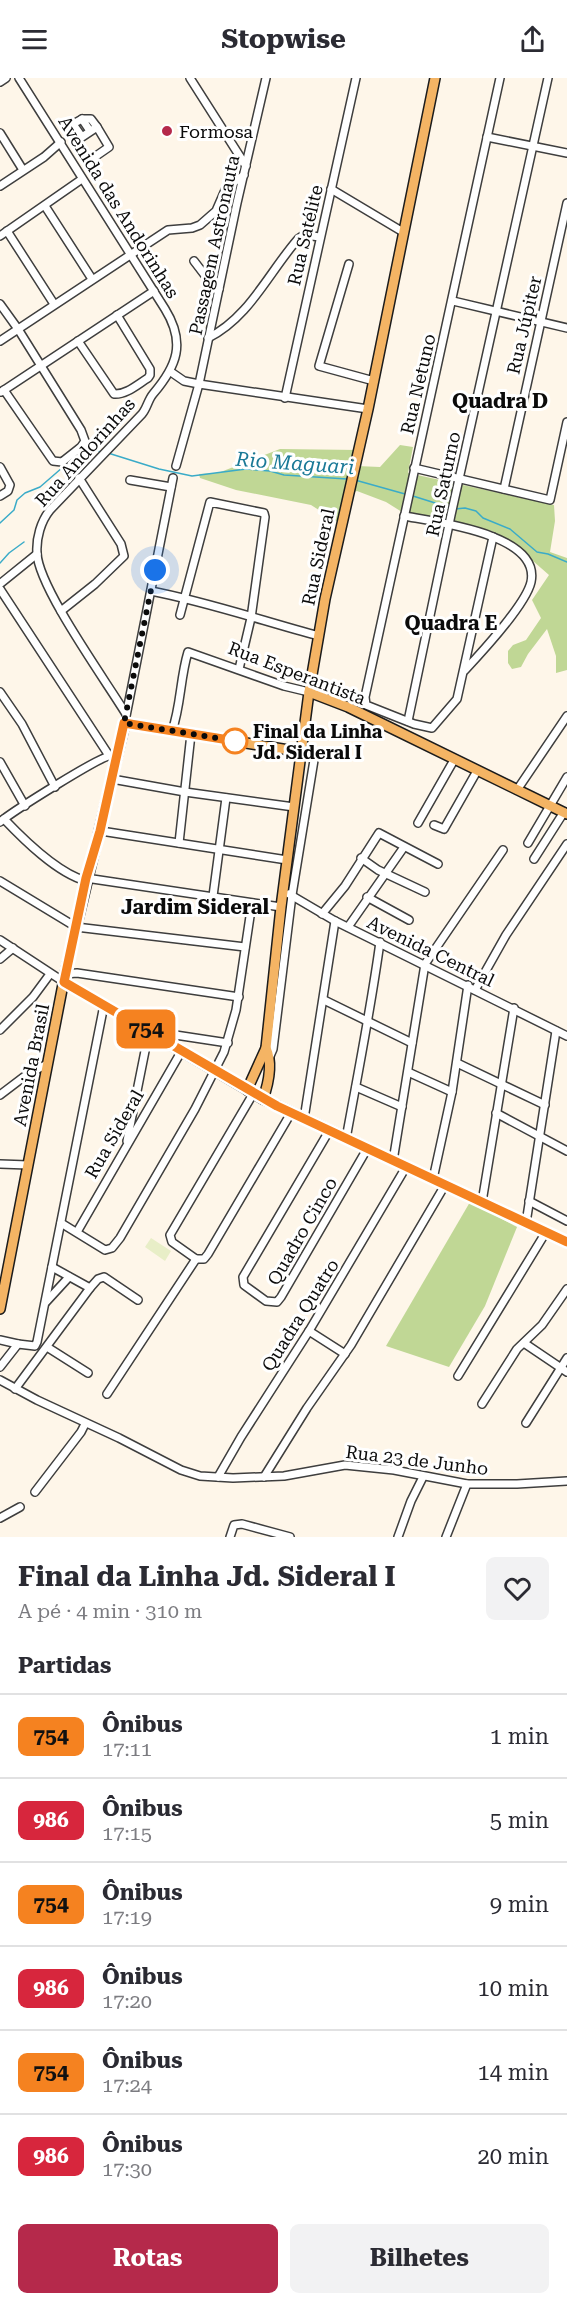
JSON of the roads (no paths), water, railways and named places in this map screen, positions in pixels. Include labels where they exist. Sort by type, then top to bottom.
[{"type":"main road","name":"Rua Sideral","points":[[264,1099],[269,1079],[268,1052],[281,907],[288,893],[287,860],[309,692],[435,78]]},
{"type":"main road","name":"Rua Esperantista","points":[[309,692],[348,707],[565,813]]},
{"type":"main road","name":"Avenida Brasil","points":[[0,1309],[4,1268],[28,1165],[64,978],[112,778],[113,755],[125,719]]},
{"type":"main road","points":[[125,719],[172,731],[301,752]]},
{"type":"main road","points":[[64,978],[104,1005],[250,1092],[567,1242]]},
{"type":"main road","name":"Rua Sideral","points":[[250,1092],[268,1052]]},
{"type":"street","points":[[0,82],[6,78]]},
{"type":"street","name":"Avenida das Andorinhas","points":[[19,78],[174,324],[177,343],[176,358],[171,372]]},
{"type":"street","points":[[190,78],[246,166]]},
{"type":"street","name":"Passagem Astronauta","points":[[176,466],[199,384],[266,78]]},
{"type":"street","name":"Rua Satélite","points":[[285,398],[356,78]]},
{"type":"street","name":"Rua Netuno","points":[[408,721],[366,705],[364,697],[453,301],[500,78]]},
{"type":"street","name":"Rua Saturno","points":[[408,721],[451,515],[548,78]]},
{"type":"street","points":[[91,163],[96,156],[109,147],[97,126],[91,119],[82,119],[73,124],[74,130],[82,136],[97,126]]},
{"type":"street","points":[[82,119],[90,132]]},
{"type":"street","points":[[0,133],[23,170]]},
{"type":"street","points":[[488,137],[567,153]]},
{"type":"street","points":[[0,186],[44,157],[61,142]]},
{"type":"street","points":[[0,341],[168,230],[200,225],[216,210],[226,188],[244,175]]},
{"type":"street","points":[[0,236],[82,179]]},
{"type":"street","points":[[331,189],[403,232]]},
{"type":"street","name":"Rua Júpiter","points":[[504,489],[567,203]]},
{"type":"street","points":[[45,206],[92,279]]},
{"type":"street","points":[[7,231],[54,304]]},
{"type":"street","points":[[208,338],[218,333],[243,310],[298,239],[304,235],[320,237]]},
{"type":"street","points":[[194,261],[219,289]]},
{"type":"street","points":[[349,264],[319,366],[374,381]]},
{"type":"street","points":[[0,304],[41,365],[85,439],[81,447],[62,462],[50,458],[2,392],[41,365],[78,340],[154,291]]},
{"type":"street","points":[[453,301],[567,328]]},
{"type":"street","points":[[78,340],[112,392],[119,394],[150,375],[147,365],[117,315]]},
{"type":"street","points":[[171,372],[184,381],[199,384],[368,409]]},
{"type":"street","name":"Rua Andorinhas","points":[[125,719],[42,574],[37,554],[44,518],[59,498],[142,414],[151,396],[171,372]]},
{"type":"street","points":[[414,468],[550,500],[567,422]]},
{"type":"street","points":[[0,496],[8,491],[10,485],[1,469]]},
{"type":"street","points":[[62,611],[124,556],[121,544],[79,478]]},
{"type":"street","points":[[125,719],[173,478]]},
{"type":"street","points":[[130,480],[171,487]]},
{"type":"street","points":[[180,615],[207,506],[211,501],[261,512],[265,517],[251,618],[239,669]]},
{"type":"street","points":[[404,516],[482,532],[516,550],[529,562],[532,572],[529,589],[500,630],[463,672]]},
{"type":"street","points":[[408,721],[432,728],[457,699],[493,537]]},
{"type":"street","points":[[37,554],[1,586],[113,755],[91,763],[2,820],[76,878],[281,907]]},
{"type":"street","points":[[151,591],[203,601],[251,618],[319,636]]},
{"type":"street","name":"Rua Esperantista","points":[[172,731],[188,652],[309,692]]},
{"type":"street","points":[[0,692],[22,724],[55,788]]},
{"type":"street","points":[[517,790],[567,716]]},
{"type":"street","points":[[179,843],[191,734]]},
{"type":"street","points":[[268,1052],[273,1049],[288,893],[315,754],[301,752]]},
{"type":"street","points":[[418,823],[454,760]]},
{"type":"street","points":[[0,762],[25,806]]},
{"type":"street","points":[[434,825],[444,829],[477,771]]},
{"type":"street","points":[[528,843],[567,777]]},
{"type":"street","points":[[112,778],[184,792],[294,807]]},
{"type":"street","points":[[213,896],[226,798]]},
{"type":"street","points":[[534,859],[565,813]]},
{"type":"street","points":[[100,831],[287,860]]},
{"type":"street","points":[[322,914],[345,885],[379,833],[438,864]]},
{"type":"street","points":[[475,990],[506,935],[567,843]]},
{"type":"street","points":[[348,927],[404,847]]},
{"type":"street","points":[[393,1161],[425,964],[503,850]]},
{"type":"street","points":[[361,858],[378,870],[425,892]]},
{"type":"street","points":[[0,881],[75,927],[245,947]]},
{"type":"street","name":"Avenida Central","points":[[288,893],[335,921],[567,1036]]},
{"type":"street","points":[[367,897],[409,920]]},
{"type":"street","points":[[62,1223],[108,1250],[114,1246],[128,1224],[215,1071],[228,1043],[239,997],[252,903]]},
{"type":"street","points":[[304,1119],[335,921]]},
{"type":"street","points":[[0,940],[50,974],[64,978],[77,973],[239,997]]},
{"type":"street","points":[[346,1139],[369,1022],[380,942]]},
{"type":"street","points":[[0,959],[13,948]]},
{"type":"street","points":[[0,1030],[33,997],[50,974]]},
{"type":"street","points":[[433,1179],[452,1092],[468,986]]},
{"type":"street","points":[[324,1000],[412,1042]]},
{"type":"street","points":[[35,1346],[62,1223],[104,1005]]},
{"type":"street","points":[[482,1202],[514,1008]]},
{"type":"street","points":[[127,1148],[149,1031],[228,1043]]},
{"type":"street","points":[[526,1223],[556,1031]]},
{"type":"street","name":"Rua Sideral","points":[[77,1232],[182,1052]]},
{"type":"street","points":[[457,1063],[545,1105]]},
{"type":"street","points":[[0,1095],[25,1076],[47,1064]]},
{"type":"street","points":[[408,1072],[452,1092]]},
{"type":"street","points":[[356,1087],[402,1107]]},
{"type":"street","points":[[250,1092],[172,1230],[171,1239],[196,1258],[204,1258],[208,1254],[291,1113]]},
{"type":"street","points":[[496,1113],[567,1151]]},
{"type":"street","name":"Quadro Cinco","points":[[329,1131],[243,1277],[243,1282],[266,1301],[277,1302],[367,1149]]},
{"type":"street","points":[[0,1164],[28,1165]]},
{"type":"street","name":"Quadra Quatro","points":[[218,1477],[309,1331],[406,1167]]},
{"type":"street","points":[[264,1477],[307,1408],[345,1354],[445,1185]]},
{"type":"street","points":[[529,1201],[567,1221]]},
{"type":"street","points":[[458,1376],[546,1232]]},
{"type":"street","points":[[107,1394],[196,1258]]},
{"type":"street","points":[[52,1267],[90,1288]]},
{"type":"street","points":[[46,1302],[69,1277]]},
{"type":"street","points":[[15,1389],[98,1278],[104,1277],[138,1300]]},
{"type":"street","points":[[482,1404],[513,1355],[542,1325],[567,1289]]},
{"type":"street","points":[[309,1331],[345,1354]]},
{"type":"street","points":[[0,1340],[45,1349],[88,1373]]},
{"type":"street","points":[[524,1343],[564,1370]]},
{"type":"street","points":[[0,1367],[18,1344]]},
{"type":"street","points":[[526,1423],[564,1370],[567,1358]]},
{"type":"street","name":"Rua 23 de Junho","points":[[0,1380],[186,1473],[218,1477],[289,1476],[345,1465],[394,1470],[467,1485],[567,1481]]},
{"type":"street","points":[[35,1492],[85,1424]]},
{"type":"street","points":[[398,1537],[411,1501],[423,1477]]},
{"type":"street","points":[[446,1537],[467,1485]]},
{"type":"street","points":[[0,1518],[20,1507]]},
{"type":"street","points":[[230,1537],[234,1525],[242,1524],[290,1537]]},
{"type":"waterway","name":"Rio Maguari","points":[[84,449],[103,452]]},
{"type":"waterway","name":"Rio Maguari","points":[[108,453],[159,469],[192,476],[246,469],[284,475],[347,479]]},
{"type":"waterway","name":"Rio Maguari","points":[[0,523],[14,510],[17,500],[25,493],[40,487],[78,454]]},
{"type":"waterway","name":"Rio Maguari","points":[[355,480],[405,494]]},
{"type":"waterway","name":"Rio Maguari","points":[[413,496],[451,508]]},
{"type":"waterway","name":"Rio Maguari","points":[[455,509],[465,508],[476,511],[483,518],[510,529],[537,552],[567,562]]},
{"type":"waterway","points":[[0,563],[24,542]]},
{"type":"place","name":"Formosa","points":[[167,131]]},
{"type":"place","name":"Final da Linha Jd. Sideral I","points":[[235,741]]},
{"type":"district","name":"Quadra D","points":[[500,401]]},
{"type":"district","name":"Quadra E","points":[[451,623]]},
{"type":"district","name":"Jardim Sideral","points":[[195,907]]}]
